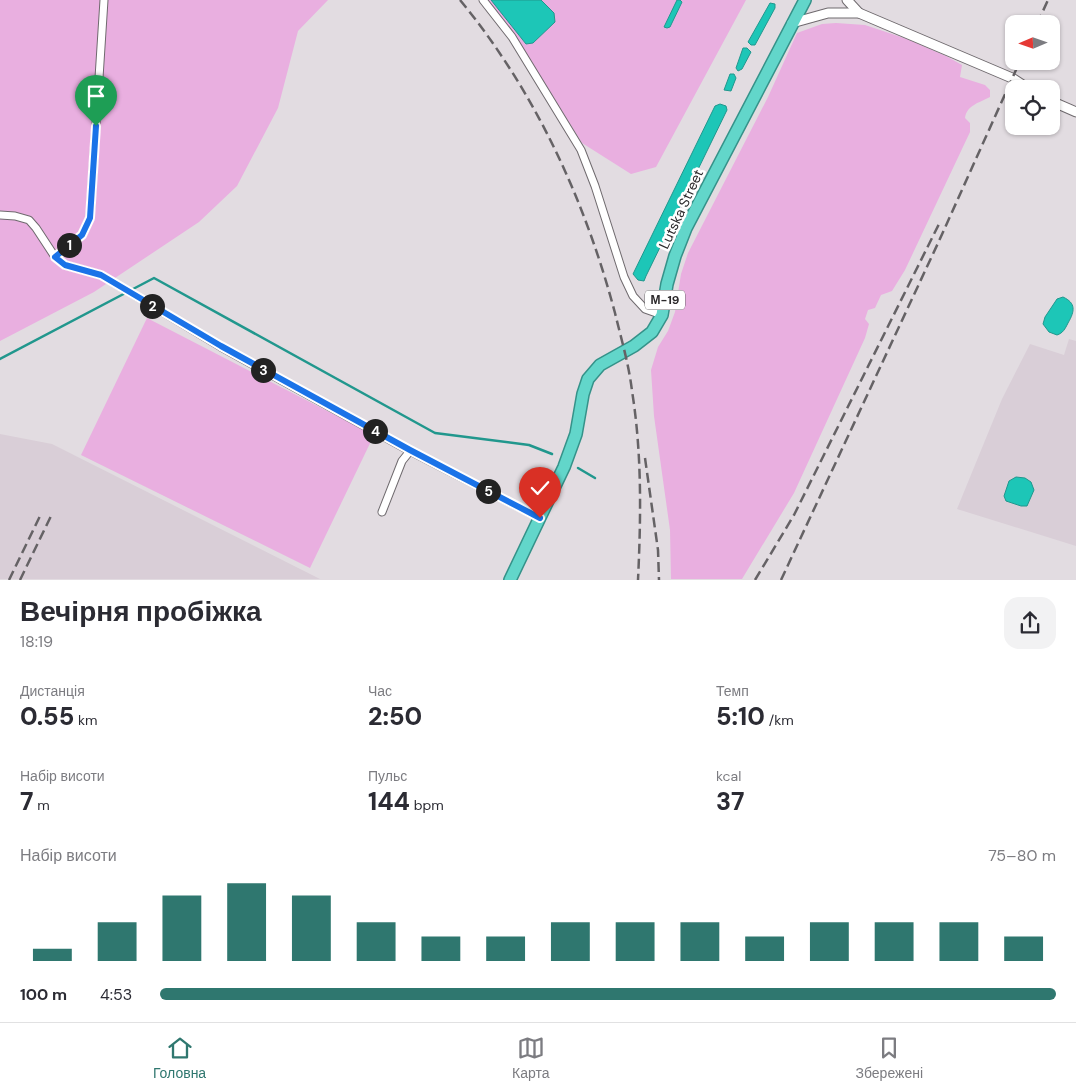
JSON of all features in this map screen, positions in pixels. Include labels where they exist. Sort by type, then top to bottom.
[{"type":"highway","name":"Lutska Street","points":[[510,580],[564,467],[576,434],[583,394],[588,379],[600,365],[634,346],[652,332],[662,315],[667,284],[686,228],[805,0]]},
{"type":"street","points":[[55,257],[82,235],[90,218],[104,0]]},
{"type":"street","points":[[483,0],[512,37],[581,150],[595,186],[624,277],[634,296],[645,309],[662,315]]},
{"type":"street","points":[[848,0],[859,13]]},
{"type":"street","points":[[792,24],[828,14],[859,13],[1015,80]]},
{"type":"street","points":[[1060,105],[1076,112]]},
{"type":"street","points":[[0,215],[15,216],[29,220],[55,257],[65,265],[101,275],[221,346],[410,450],[540,518]]},
{"type":"street","points":[[382,512],[402,461],[410,450]]},
{"type":"shaded area","points":[[0,0],[328,0],[298,31],[278,108],[237,186],[199,222],[94,292],[0,341]]},
{"type":"shaded area","points":[[485,0],[746,0],[656,167],[631,174],[582,143],[522,47]]},
{"type":"shaded area","points":[[491,0],[541,0],[554,13],[555,22],[533,43],[526,44]]},
{"type":"shaded area","points":[[677,0],[682,2],[670,27],[664,27]]},
{"type":"shaded area","points":[[770,3],[775,4],[775,8],[755,45],[751,45],[748,42]]},
{"type":"shaded area","points":[[822,24],[865,25],[907,39],[946,56],[962,65],[960,77],[985,85],[990,90],[990,97],[968,110],[965,118],[970,123],[970,132],[905,270],[892,291],[881,295],[875,308],[868,310],[865,319],[869,324],[865,338],[794,493],[742,579],[671,579],[670,530],[654,416],[651,370],[658,347],[668,331],[675,312],[681,274],[688,253],[768,97],[797,33]]},
{"type":"shaded area","points":[[743,48],[747,48],[751,52],[742,69],[738,71],[736,68]]},
{"type":"shaded area","points":[[730,74],[734,74],[736,78],[731,91],[724,90]]},
{"type":"shaded area","points":[[720,104],[726,106],[727,110],[644,281],[638,280],[633,274],[715,106]]},
{"type":"shaded area","points":[[1063,297],[1070,302],[1073,311],[1065,329],[1057,335],[1049,332],[1043,324],[1045,317],[1057,299]]},
{"type":"shaded area","points":[[147,318],[374,435],[310,568],[81,455]]},
{"type":"shaded area","points":[[1069,339],[1076,341],[1076,546],[957,509],[1002,399],[1030,344],[1064,355]]},
{"type":"shaded area","points":[[0,434],[52,444],[320,579],[0,579]]},
{"type":"shaded area","points":[[1016,477],[1025,478],[1031,482],[1034,490],[1027,506],[1006,501],[1004,496],[1009,481]]},
{"type":"waterway","points":[[0,359],[154,278],[435,433],[529,445],[552,454]]},
{"type":"waterway","points":[[578,468],[595,478]]},
{"type":"railway","points":[[460,0],[512,71],[534,109],[573,188],[603,271],[627,361],[638,438],[640,485],[638,580]]},
{"type":"railway","points":[[1041,15],[1048,0]]},
{"type":"railway","points":[[781,580],[939,241],[1016,70]]},
{"type":"railway","points":[[755,580],[794,515],[939,224]]},
{"type":"railway","points":[[645,458],[658,550],[659,580]]},
{"type":"railway","points":[[9,580],[41,514]]},
{"type":"railway","points":[[20,580],[52,514]]},
{"type":"route","points":[[96,126],[90,218],[82,235],[55,257],[65,265],[101,275],[221,346],[410,450],[540,518]]}]
